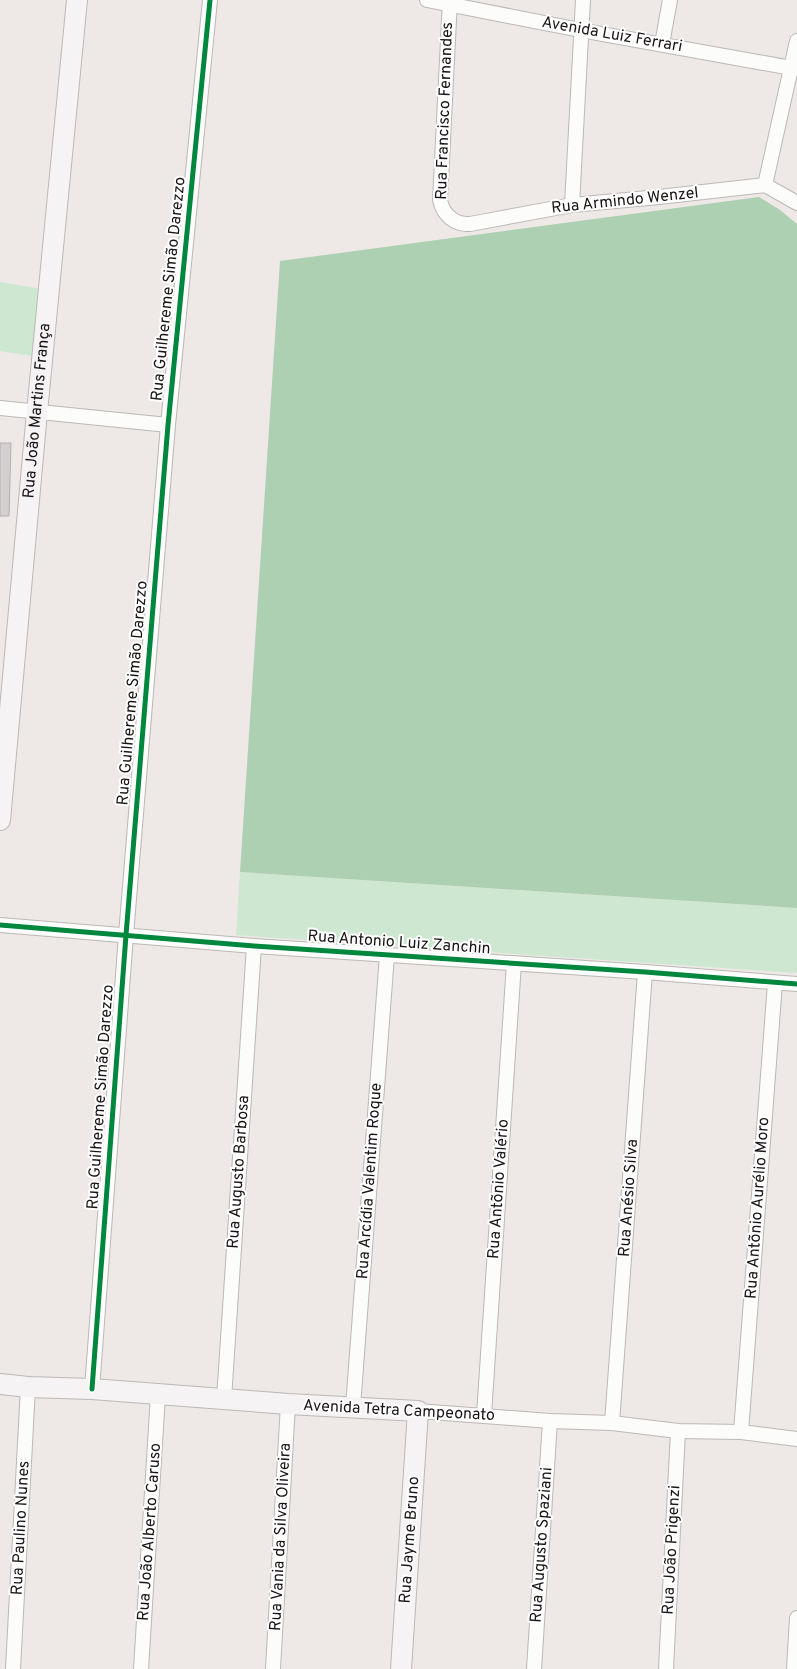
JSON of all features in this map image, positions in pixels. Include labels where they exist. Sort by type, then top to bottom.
[{"type":"main road","name":"Rua João Martins França","points":[[0,820],[77,0]]},
{"type":"main road","name":"Avenida Tetra Campeonato","points":[[0,1384],[418,1411]]},
{"type":"main road","name":"Rua Jayme Bruno","points":[[401,1669],[418,1411]]},
{"type":"street","name":"Rua Guilhereme Simão Darezzo","points":[[92,1389],[126,935],[168,425],[210,0]]},
{"type":"street","name":"Avenida Luiz Ferrari","points":[[427,0],[450,2],[580,30],[794,69]]},
{"type":"street","points":[[572,204],[583,0]]},
{"type":"street","points":[[662,44],[670,0]]},
{"type":"street","name":"Rua Francisco Fernandes","points":[[450,2],[440,200],[442,208],[450,218]]},
{"type":"street","points":[[797,41],[794,69],[765,185],[797,203]]},
{"type":"street","name":"Rua Armindo Wenzel","points":[[450,218],[466,224],[572,204],[659,197],[765,185]]},
{"type":"street","points":[[0,408],[168,425]]},
{"type":"street","name":"Rua Antonio Luiz Zanchin","points":[[0,925],[254,946],[797,984]]},
{"type":"street","name":"Rua Augusto Barbosa","points":[[224,1399],[254,946]]},
{"type":"street","name":"Rua Arcídia Valentim Roque","points":[[353,1407],[387,955]]},
{"type":"street","name":"Rua Antõnio Valério","points":[[484,1416],[514,963]]},
{"type":"street","name":"Rua Anésio Silva","points":[[612,1423],[645,972]]},
{"type":"street","name":"Rua Antõnio Aurélio Moro","points":[[741,1432],[775,983]]},
{"type":"street","name":"Rua Paulino Nunes","points":[[13,1669],[28,1387]]},
{"type":"street","name":"Rua João Alberto Caruso","points":[[141,1669],[158,1395]]},
{"type":"street","name":"Rua Vania da Silva Oliveira","points":[[273,1669],[288,1404]]},
{"type":"street","name":"Avenida Tetra Campeonato","points":[[418,1411],[550,1421],[612,1423],[678,1431],[741,1432],[797,1438]]},
{"type":"street","name":"Rua Augusto Spaziani","points":[[534,1669],[550,1421]]},
{"type":"street","name":"Rua João Prigenzi","points":[[666,1669],[678,1431]]},
{"type":"street","points":[[794,1669],[797,1618]]},
{"type":"green space","points":[[759,197],[780,210],[797,224],[797,908],[240,872],[280,261]]},
{"type":"green space","points":[[0,282],[42,289],[33,356],[0,351]]},
{"type":"green space","points":[[240,872],[797,908],[797,973],[236,935]]},
{"type":"building","points":[[0,443],[11,443],[9,516],[0,516]]},
{"type":"cycle path","points":[[92,1389],[126,935],[168,425],[210,0]]},
{"type":"cycle path","points":[[0,925],[254,946],[797,984]]}]
